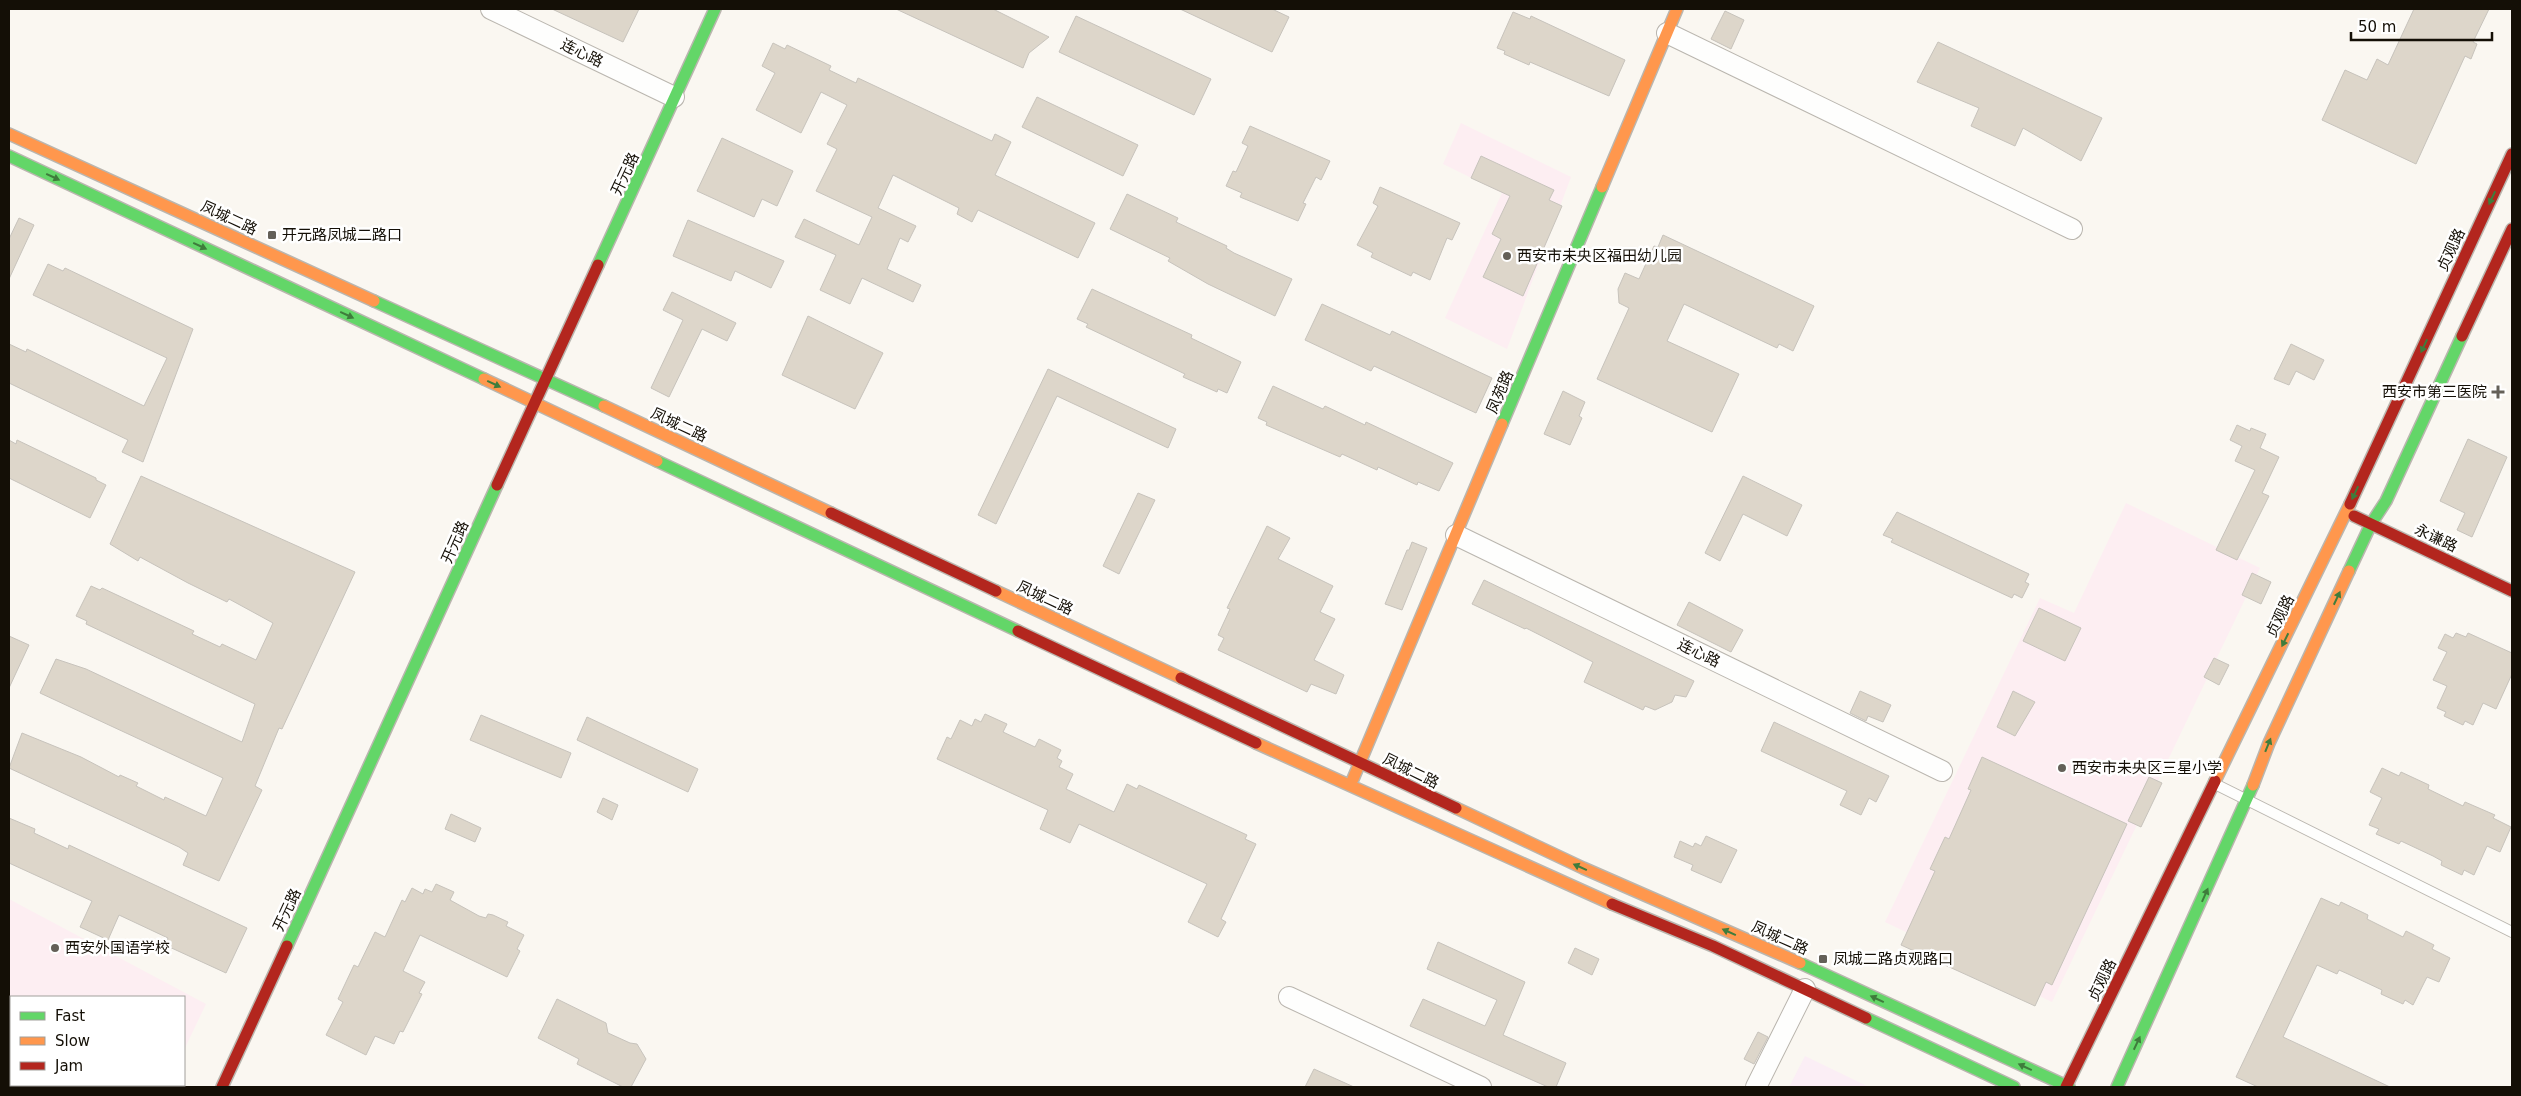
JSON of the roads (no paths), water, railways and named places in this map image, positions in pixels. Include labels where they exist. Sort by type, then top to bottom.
[{"type":"main road","name":"开元路","points":[[222,1087],[648,160],[674,97],[716,9]]},
{"type":"main road","name":"凤苑路","points":[[1350,787],[1677,9]]},
{"type":"main road","name":"凤城二路","points":[[9,134],[547,380],[1582,868],[1818,971],[2067,1087]]},
{"type":"main road","name":"贞观路","points":[[2067,1087],[2346,512],[2512,154]]},
{"type":"main road","points":[[9,156],[1350,787],[1392,804],[1627,911],[1713,946],[2014,1087]]},
{"type":"main road","points":[[2117,1087],[2247,800],[2269,743],[2371,524],[2386,501],[2512,229]]},
{"type":"main road","name":"永谦路","points":[[2346,512],[2512,591]]},
{"type":"street","name":"连心路","points":[[490,9],[674,97]]},
{"type":"street","points":[[1667,33],[2072,230]]},
{"type":"street","name":"连心路","points":[[1456,535],[1942,771]]},
{"type":"street","points":[[1756,1087],[1805,989]]},
{"type":"street","points":[[1289,997],[1481,1087]]},
{"type":"lane","points":[[2215,784],[2512,932]]},
{"type":"place","name":"开元路凤城二路口","points":[[272,235]]},
{"type":"place","name":"西安市未央区福田幼儿园","points":[[1507,256]]},
{"type":"place","name":"西安市第三医院","points":[[2498,392]]},
{"type":"place","name":"西安市未央区三星小学","points":[[2062,768]]},
{"type":"place","name":"西安外国语学校","points":[[55,948]]},
{"type":"place","name":"凤城二路贞观路口","points":[[1823,959]]}]
